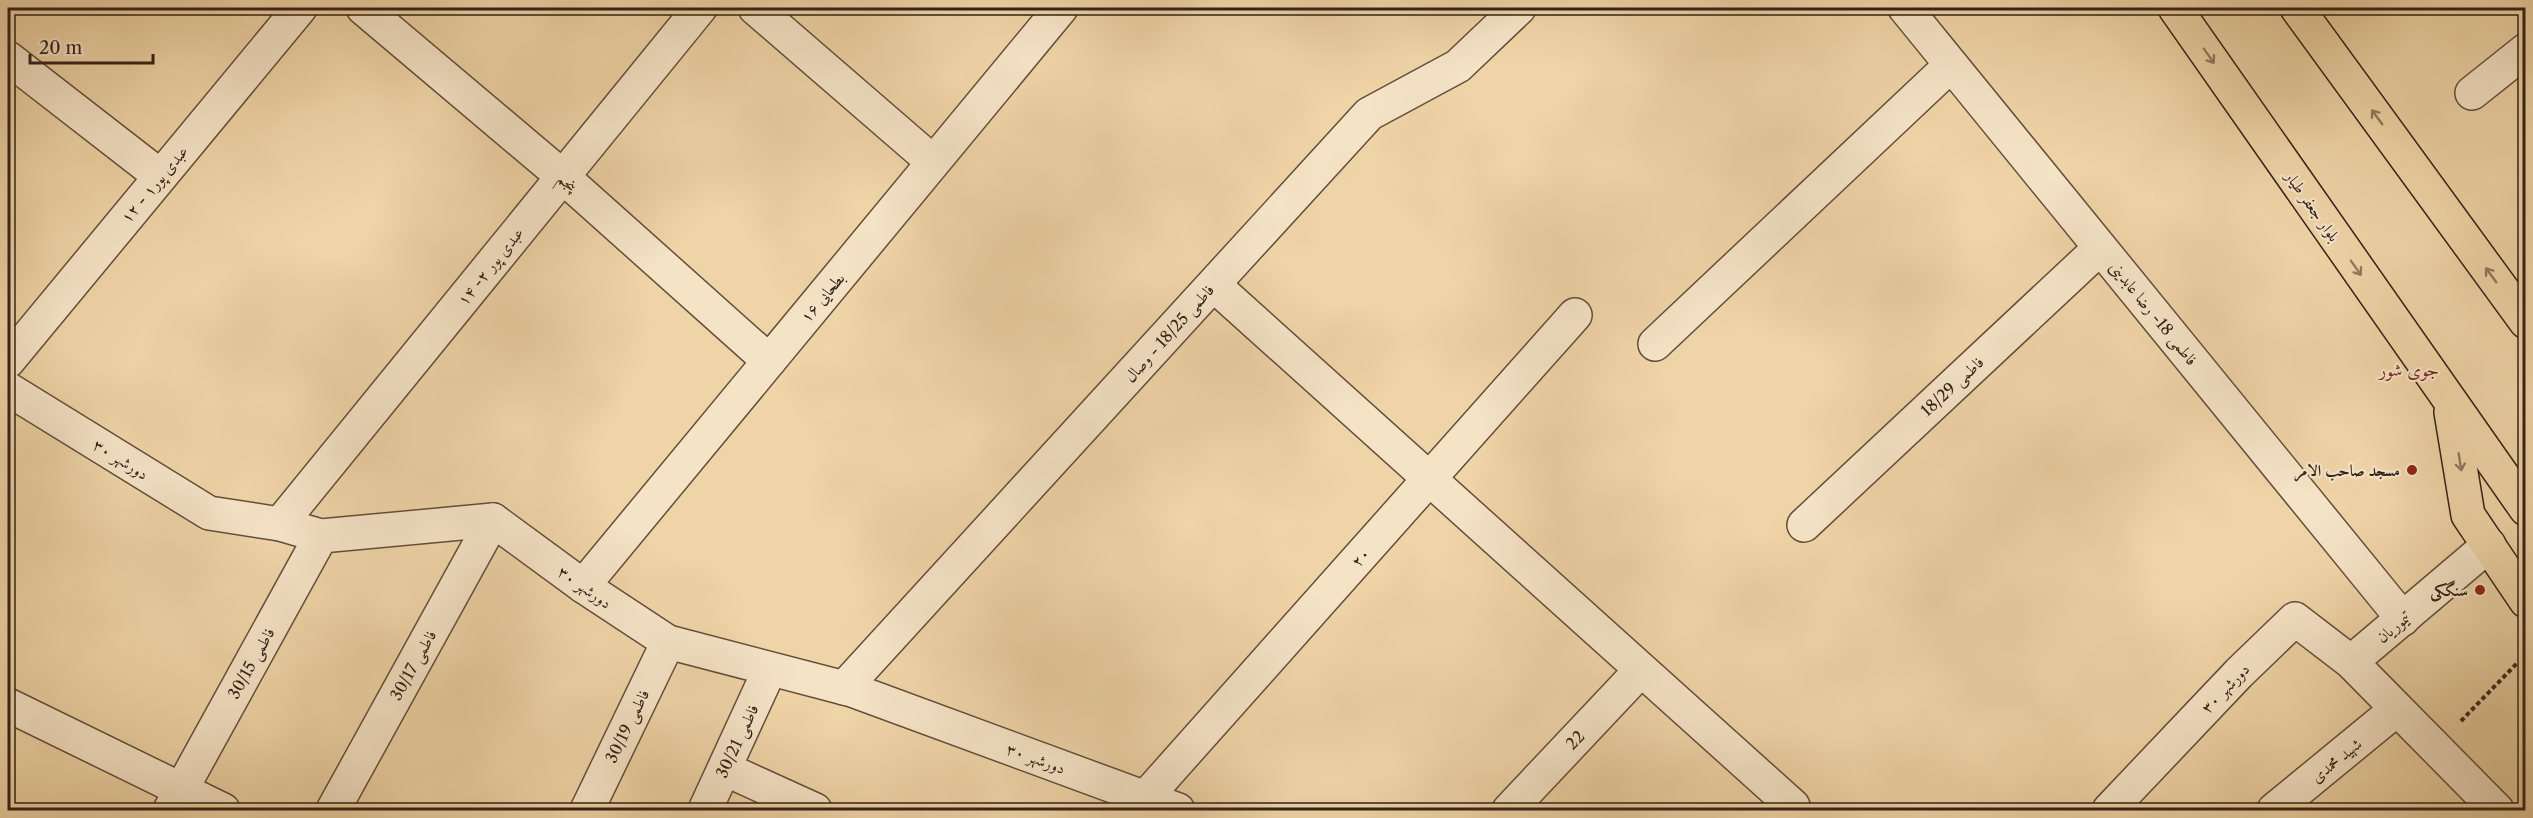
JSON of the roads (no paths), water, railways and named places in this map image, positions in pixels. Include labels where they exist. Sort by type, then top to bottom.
[{"type":"main road","name":"بلوار جعفر طیار","points":[[2175,8],[2450,404],[2526,509]]},
{"type":"main road","points":[[2297,8],[2526,322]]},
{"type":"main road","name":"بلوار جعفر طیار","points":[[2450,404],[2469,515],[2526,601]]},
{"type":"street","name":"عبدی پور۱ - ۱۲","points":[[8,361],[300,8]]},
{"type":"street","name":"پنجم","points":[[363,8],[562,176],[769,361]]},
{"type":"street","name":"عبدی پور ۲- ۱۴","points":[[280,524],[700,8]]},
{"type":"street","points":[[755,8],[933,162]]},
{"type":"street","name":"بطحایی ۱۶","points":[[583,586],[1061,8]]},
{"type":"street","name":"فاطمی 18/25 - وصال","points":[[844,688],[1369,114],[1458,66],[1519,8]]},
{"type":"street","name":"فاطمی 18- رضا عابدینی","points":[[1905,8],[2403,619]]},
{"type":"street","points":[[2472,93],[2526,50]]},
{"type":"street","points":[[8,58],[160,176]]},
{"type":"street","points":[[1655,344],[1951,65]]},
{"type":"street","name":"فاطمی 18/29","points":[[1803,525],[2100,248]]},
{"type":"street","points":[[1214,285],[1798,809]]},
{"type":"street","name":"۲۰","points":[[1145,798],[1575,315]]},
{"type":"street","name":"دورشهر ۳۰","points":[[8,389],[209,513],[280,524],[321,536],[493,520],[583,586],[668,642],[770,671],[844,688],[1178,810]]},
{"type":"street","name":"فاطمی 30/17","points":[[333,810],[493,520]]},
{"type":"street","name":"فاطمی 30/15","points":[[175,800],[321,536]]},
{"type":"street","name":"تیموریان","points":[[2351,662],[2488,545]]},
{"type":"street","name":"دورشهر ۳۰","points":[[2109,810],[2239,673],[2295,619],[2351,662]]},
{"type":"street","name":"فاطمی 30/19","points":[[587,810],[668,642]]},
{"type":"street","points":[[2351,662],[2497,810]]},
{"type":"street","name":"22","points":[[1509,810],[1641,670]]},
{"type":"street","name":"فاطمی 30/21","points":[[705,810],[770,671]]},
{"type":"street","points":[[8,705],[175,800],[223,810]]},
{"type":"street","name":"شهید محمدی","points":[[2274,810],[2397,709]]},
{"type":"street","points":[[725,769],[815,810]]},
{"type":"place","name":"مسجد صاحب الامر","points":[[2412,470]]},
{"type":"place","name":"سنگکی","points":[[2480,590]]},
{"type":"district","name":"جوی شور","points":[[2409,370]]}]
